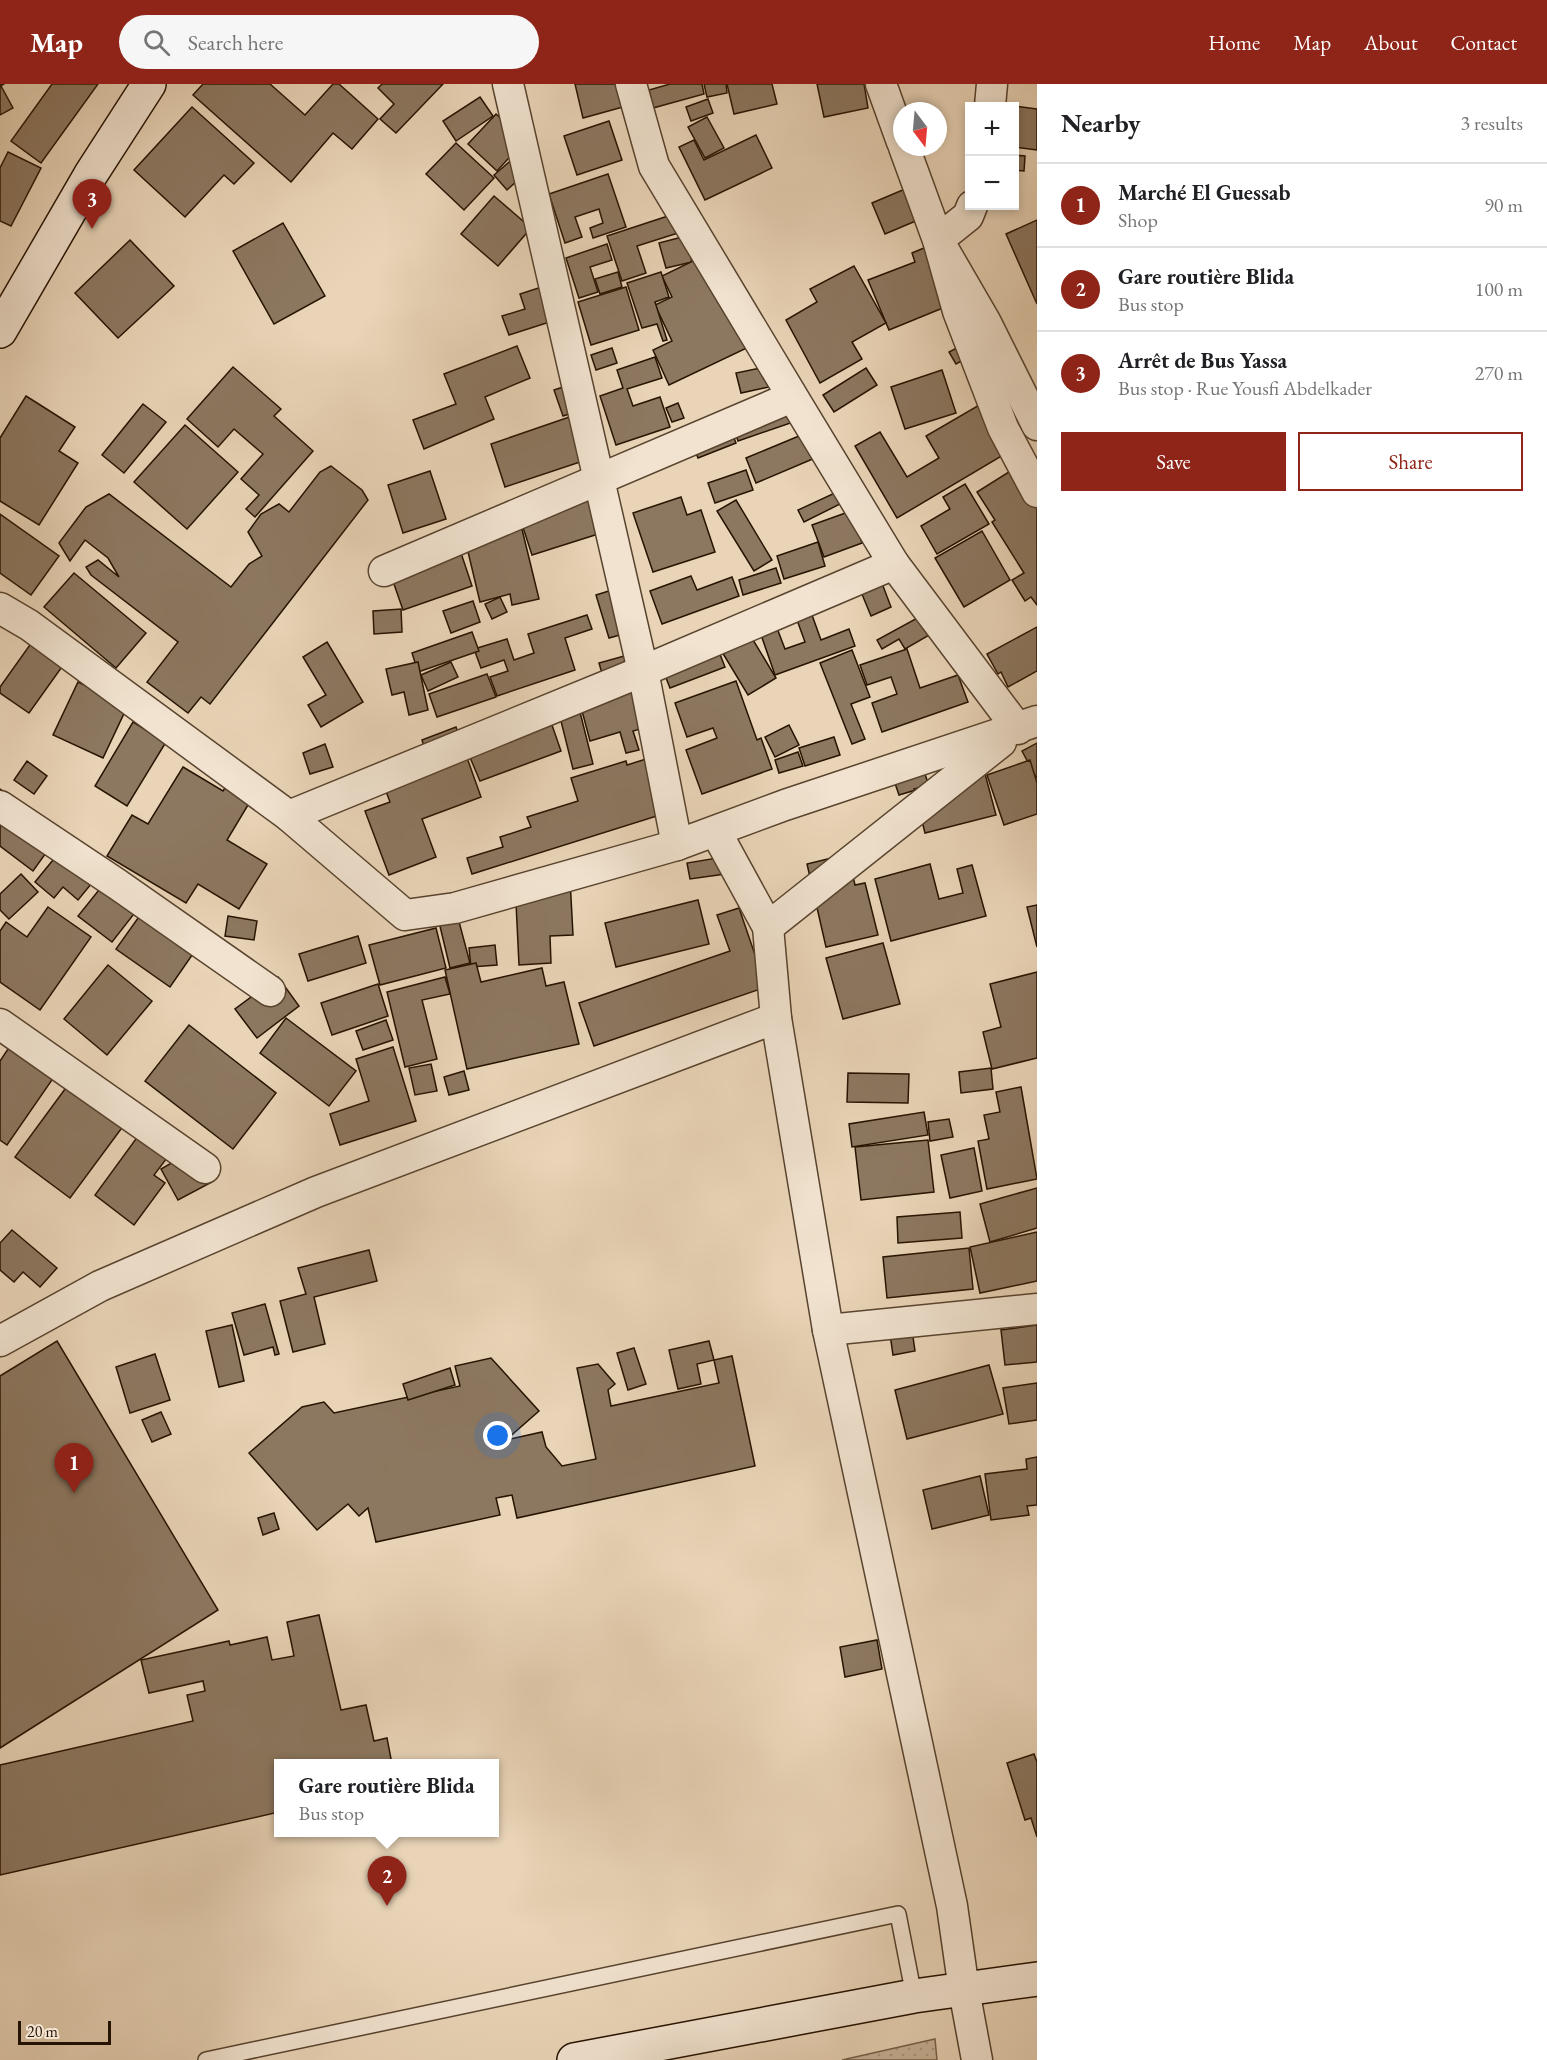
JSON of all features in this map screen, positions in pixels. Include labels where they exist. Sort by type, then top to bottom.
[{"type":"main road","points":[[0,331],[91,174],[149,84]]},
{"type":"main road","points":[[574,2060],[914,1996],[1037,1979]]},
{"type":"street","points":[[508,84],[643,671],[677,845]]},
{"type":"street","points":[[631,84],[654,166],[894,564],[1027,725]]},
{"type":"street","points":[[881,84],[893,117]]},
{"type":"street","points":[[990,102],[992,84]]},
{"type":"street","points":[[907,156],[938,240],[958,311],[1003,428],[1037,492]]},
{"type":"street","points":[[938,240],[968,216],[970,210]]},
{"type":"street","points":[[938,240],[985,321],[1037,425]]},
{"type":"street","points":[[384,571],[792,396]]},
{"type":"street","points":[[290,816],[643,671],[894,564]]},
{"type":"street","points":[[0,608],[30,625],[290,816],[405,915],[454,908],[677,845],[785,805],[1027,725]]},
{"type":"street","points":[[768,927],[1027,725]]},
{"type":"street","points":[[0,806],[270,991]]},
{"type":"street","points":[[716,832],[768,927],[776,1018],[828,1330],[952,1906],[977,2060]]},
{"type":"street","points":[[0,1341],[100,1286],[316,1192],[776,1018]]},
{"type":"street","points":[[0,1024],[205,1168]]},
{"type":"street","points":[[828,1330],[1037,1309]]},
{"type":"lane","points":[[206,2060],[898,1914],[914,1996]]},
{"type":"shaded area","points":[[935,2039],[937,2060],[842,2060]]},
{"type":"building","points":[[0,84],[4,84],[1,86],[13,108],[0,115]]},
{"type":"building","points":[[52,84],[98,84],[41,163],[11,141]]},
{"type":"building","points":[[203,84],[270,84],[305,115],[333,84],[339,84],[378,119],[352,149],[333,133],[291,182],[193,95]]},
{"type":"building","points":[[382,84],[443,84],[396,133],[380,119],[394,104],[378,88]]},
{"type":"building","points":[[575,84],[617,84],[623,107],[583,118]]},
{"type":"building","points":[[670,84],[702,84],[704,94],[653,108],[649,90]]},
{"type":"building","points":[[704,84],[726,84],[727,93],[707,97]]},
{"type":"building","points":[[727,84],[772,84],[777,104],[734,114]]},
{"type":"building","points":[[817,84],[864,84],[868,108],[824,117]]},
{"type":"building","points":[[480,97],[493,116],[456,141],[443,121]]},
{"type":"building","points":[[708,99],[713,113],[691,121],[686,107]]},
{"type":"building","points":[[192,107],[254,163],[234,184],[224,175],[185,217],[134,170]]},
{"type":"building","points":[[1019,107],[1037,109],[1037,150],[1019,148]]},
{"type":"building","points":[[496,114],[525,140],[497,171],[468,144]]},
{"type":"building","points":[[707,117],[724,148],[705,158],[688,127]]},
{"type":"building","points":[[609,121],[622,160],[577,175],[564,136]]},
{"type":"building","points":[[756,135],[772,168],[705,200],[679,147],[694,140],[704,160]]},
{"type":"building","points":[[456,143],[494,178],[464,210],[426,174]]},
{"type":"building","points":[[8,152],[41,168],[11,226],[0,221],[0,168]]},
{"type":"building","points":[[1019,155],[1025,156],[1024,171],[1019,170]]},
{"type":"building","points":[[515,157],[527,172],[507,190],[494,175]]},
{"type":"building","points":[[608,174],[626,227],[593,238],[590,228],[603,223],[599,209],[575,217],[582,237],[565,243],[549,194]]},
{"type":"building","points":[[905,189],[918,220],[885,234],[872,203]]},
{"type":"building","points":[[494,196],[531,228],[498,266],[461,234]]},
{"type":"building","points":[[671,215],[678,233],[637,246],[646,273],[622,281],[607,236]]},
{"type":"building","points":[[1037,220],[1037,304],[1006,234]]},
{"type":"building","points":[[283,223],[325,296],[274,324],[233,251]]},
{"type":"building","points":[[686,236],[692,262],[666,268],[659,243]]},
{"type":"building","points":[[130,240],[174,286],[118,338],[75,293]]},
{"type":"building","points":[[607,244],[612,260],[590,267],[598,292],[579,298],[566,258]]},
{"type":"building","points":[[931,245],[955,303],[889,330],[868,280],[915,262],[912,253]]},
{"type":"building","points":[[703,256],[751,346],[669,385],[653,350],[672,341],[655,305],[672,297],[662,276]]},
{"type":"building","points":[[854,266],[886,323],[852,342],[862,359],[820,383],[786,320],[817,302],[810,289]]},
{"type":"building","points":[[618,272],[622,287],[600,294],[595,279]]},
{"type":"building","points":[[661,272],[669,297],[655,302],[667,340],[663,341],[657,324],[642,328],[627,283]]},
{"type":"building","points":[[551,284],[562,318],[509,335],[502,316],[525,309],[520,294]]},
{"type":"building","points":[[626,287],[639,330],[591,345],[578,302]]},
{"type":"building","points":[[966,343],[972,355],[956,364],[949,352]]},
{"type":"building","points":[[517,346],[530,378],[485,397],[494,419],[424,449],[413,420],[456,404],[444,374]]},
{"type":"building","points":[[612,348],[617,363],[596,370],[591,355]]},
{"type":"building","points":[[655,357],[662,378],[627,389],[633,406],[660,397],[670,427],[616,445],[600,396],[623,388],[617,370]]},
{"type":"building","points":[[233,367],[281,409],[274,416],[313,451],[255,517],[246,509],[259,495],[241,479],[263,454],[234,429],[218,447],[187,419]]},
{"type":"building","points":[[765,367],[769,387],[741,393],[736,373]]},
{"type":"building","points":[[866,368],[877,385],[834,412],[823,395]]},
{"type":"building","points":[[942,370],[956,413],[905,429],[891,387]]},
{"type":"building","points":[[575,383],[584,409],[563,416],[554,390]]},
{"type":"building","points":[[794,394],[802,419],[738,441],[730,417]]},
{"type":"building","points":[[26,396],[75,427],[59,451],[78,463],[39,525],[0,501],[0,438]]},
{"type":"building","points":[[678,403],[684,418],[672,422],[666,408]]},
{"type":"building","points":[[143,404],[166,422],[124,473],[102,455]]},
{"type":"building","points":[[981,404],[1010,451],[897,518],[855,446],[880,432],[907,477],[939,458],[926,436]]},
{"type":"building","points":[[581,413],[595,457],[505,487],[491,444]]},
{"type":"building","points":[[727,420],[736,443],[698,458],[689,435]]},
{"type":"building","points":[[185,425],[238,472],[187,529],[134,482]]},
{"type":"building","points":[[811,431],[822,455],[756,483],[746,458]]},
{"type":"building","points":[[331,466],[362,490],[368,500],[210,704],[201,697],[188,713],[147,682],[178,642],[91,575],[86,567],[98,560],[119,577],[108,558],[85,540],[70,561],[59,543],[86,507],[109,494],[231,587],[249,564],[262,556],[248,532],[261,514],[279,504],[289,512],[320,472]]},
{"type":"building","points":[[746,470],[753,490],[715,503],[708,483]]},
{"type":"building","points":[[1012,470],[1037,508],[1037,605],[1031,597],[1025,601],[1012,580],[1024,573],[992,522],[995,520],[977,492]]},
{"type":"building","points":[[430,471],[446,519],[403,533],[388,485]]},
{"type":"building","points":[[965,484],[989,524],[937,554],[921,526],[950,509],[943,497]]},
{"type":"building","points":[[600,485],[614,529],[532,555],[518,512]]},
{"type":"building","points":[[837,492],[842,503],[804,522],[798,510]]},
{"type":"building","points":[[681,497],[687,515],[701,510],[715,552],[653,572],[633,513]]},
{"type":"building","points":[[736,500],[772,560],[754,571],[717,511]]},
{"type":"building","points":[[851,511],[862,543],[824,557],[812,525]]},
{"type":"building","points":[[0,514],[59,556],[31,595],[0,573]]},
{"type":"building","points":[[520,521],[539,599],[512,605],[510,594],[480,602],[464,535]]},
{"type":"building","points":[[982,531],[1010,580],[964,607],[935,558]]},
{"type":"building","points":[[457,541],[472,586],[403,610],[387,564]]},
{"type":"building","points":[[818,542],[825,566],[784,579],[777,556]]},
{"type":"building","points":[[776,568],[781,583],[743,595],[739,580]]},
{"type":"building","points":[[74,573],[146,633],[116,668],[44,607]]},
{"type":"building","points":[[691,576],[697,590],[732,577],[739,596],[662,624],[650,591]]},
{"type":"building","points":[[880,578],[891,607],[871,616],[859,587]]},
{"type":"building","points":[[631,584],[645,628],[609,638],[596,595]]},
{"type":"building","points":[[500,597],[507,612],[492,619],[485,604]]},
{"type":"building","points":[[473,601],[480,622],[451,633],[443,611]]},
{"type":"building","points":[[401,609],[402,632],[374,634],[373,611]]},
{"type":"building","points":[[587,615],[592,629],[565,638],[575,670],[497,696],[490,677],[508,671],[504,660],[481,668],[474,649],[507,639],[514,660],[534,653],[528,634]]},
{"type":"building","points":[[812,615],[821,640],[849,629],[855,646],[775,675],[759,629],[775,623],[785,649],[805,642],[797,620]]},
{"type":"building","points":[[921,616],[931,634],[905,649],[899,639],[882,649],[877,640]]},
{"type":"building","points":[[741,620],[776,678],[748,695],[713,637]]},
{"type":"building","points":[[1037,627],[1037,671],[1008,687],[1001,672],[998,674],[987,654]]},
{"type":"building","points":[[472,632],[479,651],[418,672],[412,653]]},
{"type":"building","points":[[714,639],[725,667],[670,688],[659,660]]},
{"type":"building","points":[[32,642],[64,664],[29,713],[0,693],[0,687]]},
{"type":"building","points":[[327,642],[363,702],[321,727],[308,705],[326,695],[303,657]]},
{"type":"building","points":[[907,649],[920,688],[958,675],[968,702],[882,732],[872,703],[897,694],[891,677],[867,685],[860,665]]},
{"type":"building","points":[[646,650],[658,724],[633,731],[639,750],[626,753],[620,732],[590,741],[577,692],[605,684],[599,663]]},
{"type":"building","points":[[852,650],[870,697],[851,704],[865,739],[852,744],[820,663]]},
{"type":"building","points":[[418,662],[428,710],[409,715],[404,692],[392,695],[386,669]]},
{"type":"building","points":[[451,662],[458,677],[428,691],[421,675]]},
{"type":"building","points":[[487,674],[496,697],[437,717],[429,694]]},
{"type":"building","points":[[736,681],[757,740],[761,738],[772,769],[702,794],[686,750],[717,738],[713,728],[687,737],[675,703]]},
{"type":"building","points":[[78,682],[128,705],[103,758],[53,735]]},
{"type":"building","points":[[576,696],[593,764],[573,769],[556,701]]},
{"type":"building","points":[[545,705],[561,751],[480,781],[461,736]]},
{"type":"building","points":[[133,722],[166,742],[127,806],[95,786]]},
{"type":"building","points":[[789,725],[799,745],[775,757],[765,737]]},
{"type":"building","points":[[456,727],[481,797],[422,819],[436,857],[389,875],[365,811],[390,802],[384,786],[425,750],[422,740]]},
{"type":"building","points":[[834,737],[840,755],[805,766],[799,748]]},
{"type":"building","points":[[1037,743],[1037,779],[1022,751]]},
{"type":"building","points":[[325,744],[333,767],[310,774],[303,753]]},
{"type":"building","points":[[916,747],[929,786],[899,795],[886,757]]},
{"type":"building","points":[[798,752],[803,766],[779,773],[775,760]]},
{"type":"building","points":[[662,754],[679,809],[472,874],[467,858],[503,847],[500,837],[531,827],[527,817],[578,801],[571,778],[626,761],[627,765]]},
{"type":"building","points":[[1030,760],[1037,783],[1037,814],[1004,825],[987,775]]},
{"type":"building","points":[[27,761],[47,776],[34,794],[14,780]]},
{"type":"building","points":[[183,767],[223,791],[227,785],[251,800],[227,840],[267,864],[239,909],[198,884],[186,903],[107,856],[132,815],[148,824]]},
{"type":"building","points":[[984,770],[996,815],[925,833],[914,789]]},
{"type":"building","points":[[0,789],[61,832],[33,871],[0,846]]},
{"type":"building","points":[[71,838],[105,867],[78,900],[63,887],[54,898],[35,882]]},
{"type":"building","points":[[848,854],[855,885],[865,883],[878,935],[826,947],[807,864]]},
{"type":"building","points":[[729,856],[732,873],[690,879],[687,863]]},
{"type":"building","points":[[930,864],[939,899],[963,893],[957,869],[972,865],[986,916],[891,941],[875,879]]},
{"type":"building","points":[[115,870],[148,896],[112,942],[78,916]]},
{"type":"building","points":[[21,874],[38,892],[9,919],[0,910],[0,894]]},
{"type":"building","points":[[570,879],[573,935],[550,936],[551,963],[519,965],[515,882]]},
{"type":"building","points":[[153,897],[206,935],[170,987],[116,949]]},
{"type":"building","points":[[698,900],[709,944],[616,967],[605,923]]},
{"type":"building","points":[[1037,905],[1037,947],[1027,907]]},
{"type":"building","points":[[48,907],[91,937],[40,1010],[0,982],[0,931],[6,922],[27,937]]},
{"type":"building","points":[[739,908],[766,987],[594,1046],[579,1003],[730,951],[717,915]]},
{"type":"building","points":[[228,916],[257,921],[254,940],[225,936]]},
{"type":"building","points":[[458,918],[470,963],[450,968],[439,922]]},
{"type":"building","points":[[436,928],[446,968],[380,985],[369,945]]},
{"type":"building","points":[[358,936],[366,963],[308,981],[299,954]]},
{"type":"building","points":[[883,943],[900,1004],[843,1019],[826,958]]},
{"type":"building","points":[[495,945],[497,965],[471,967],[469,948]]},
{"type":"building","points":[[476,963],[481,982],[542,968],[546,986],[564,982],[579,1044],[467,1069],[445,970]]},
{"type":"building","points":[[108,965],[152,1001],[107,1055],[64,1019]]},
{"type":"building","points":[[1037,972],[1037,1058],[992,1069],[983,1032],[1001,1027],[990,984]]},
{"type":"building","points":[[278,977],[299,1006],[257,1038],[235,1009]]},
{"type":"building","points":[[445,977],[450,994],[422,1000],[437,1059],[405,1067],[387,992]]},
{"type":"building","points":[[378,984],[388,1016],[332,1035],[321,1003]]},
{"type":"building","points":[[286,1018],[356,1071],[329,1106],[260,1053]]},
{"type":"building","points":[[386,1020],[393,1040],[363,1050],[356,1031]]},
{"type":"building","points":[[189,1025],[276,1093],[233,1149],[145,1081]]},
{"type":"building","points":[[10,1046],[54,1077],[7,1145],[0,1140],[0,1061]]},
{"type":"building","points":[[393,1047],[416,1121],[340,1145],[330,1114],[369,1101],[356,1059]]},
{"type":"building","points":[[431,1064],[437,1091],[415,1095],[409,1068]]},
{"type":"building","points":[[991,1068],[993,1089],[961,1093],[959,1072]]},
{"type":"building","points":[[464,1071],[469,1090],[449,1095],[444,1077]]},
{"type":"building","points":[[848,1073],[909,1074],[908,1103],[847,1102]]},
{"type":"building","points":[[68,1085],[135,1110],[70,1198],[15,1157]]},
{"type":"building","points":[[1021,1087],[1037,1179],[987,1189],[978,1141],[989,1139],[984,1115],[1000,1112],[996,1092]]},
{"type":"building","points":[[924,1112],[928,1135],[852,1147],[849,1124]]},
{"type":"building","points":[[949,1119],[953,1137],[930,1141],[928,1122]]},
{"type":"building","points":[[141,1132],[170,1154],[154,1175],[165,1183],[134,1225],[95,1195]]},
{"type":"building","points":[[184,1138],[210,1183],[178,1200],[161,1169],[175,1161]]},
{"type":"building","points":[[928,1140],[934,1192],[861,1200],[855,1147]]},
{"type":"building","points":[[974,1148],[982,1191],[950,1198],[941,1155]]},
{"type":"building","points":[[1037,1188],[1037,1228],[990,1242],[980,1204]]},
{"type":"building","points":[[960,1212],[962,1238],[898,1243],[897,1217]]},
{"type":"building","points":[[12,1230],[57,1268],[40,1287],[23,1272],[14,1282],[0,1270],[0,1243]]},
{"type":"building","points":[[1037,1232],[1037,1281],[980,1293],[970,1247]]},
{"type":"building","points":[[969,1248],[973,1289],[887,1298],[883,1257]]},
{"type":"building","points":[[369,1250],[377,1281],[314,1297],[325,1344],[293,1352],[280,1301],[306,1294],[298,1268]]},
{"type":"building","points":[[265,1304],[279,1354],[275,1355],[273,1347],[244,1355],[232,1313]]},
{"type":"building","points":[[232,1325],[244,1381],[219,1387],[206,1331]]},
{"type":"building","points":[[1037,1325],[1037,1362],[1005,1365],[1001,1330]]},
{"type":"building","points":[[912,1330],[915,1351],[893,1355],[890,1334]]},
{"type":"building","points":[[57,1341],[218,1610],[0,1748],[0,1376]]},
{"type":"building","points":[[709,1341],[714,1360],[697,1364],[701,1384],[678,1389],[669,1350]]},
{"type":"building","points":[[634,1348],[646,1384],[628,1390],[617,1353]]},
{"type":"building","points":[[155,1354],[170,1400],[130,1413],[116,1367]]},
{"type":"building","points":[[732,1356],[755,1466],[517,1518],[512,1495],[496,1498],[500,1515],[376,1542],[368,1508],[359,1516],[348,1504],[317,1530],[249,1453],[302,1407],[324,1402],[334,1413],[460,1386],[455,1366],[491,1358],[539,1411],[506,1440],[542,1432],[546,1447],[562,1466],[596,1459],[577,1368],[598,1364],[615,1384],[608,1390],[611,1406],[719,1383],[714,1360]]},
{"type":"building","points":[[989,1365],[1003,1414],[907,1439],[895,1390]]},
{"type":"building","points":[[450,1368],[455,1385],[408,1400],[403,1384]]},
{"type":"building","points":[[1037,1383],[1037,1420],[1009,1424],[1003,1388]]},
{"type":"building","points":[[161,1412],[171,1434],[152,1442],[142,1420]]},
{"type":"building","points":[[1037,1457],[1037,1505],[1027,1506],[1029,1515],[991,1520],[985,1474],[1027,1469],[1026,1459]]},
{"type":"building","points":[[980,1476],[989,1515],[932,1529],[923,1490]]},
{"type":"building","points":[[274,1513],[279,1529],[263,1535],[258,1518]]},
{"type":"building","points":[[319,1615],[341,1710],[366,1705],[374,1741],[387,1738],[391,1759],[274,1759],[274,1813],[0,1875],[0,1765],[193,1721],[187,1695],[205,1691],[203,1681],[149,1693],[141,1660],[229,1641],[230,1645],[267,1637],[272,1660],[294,1656],[287,1622]]},
{"type":"building","points":[[877,1640],[882,1669],[845,1677],[840,1647]]},
{"type":"building","points":[[1034,1754],[1037,1762],[1037,1837],[1031,1818],[1025,1820],[1007,1763]]},
{"type":"place","name":"Arrêt de Bus Yassa","points":[[92,229]]},
{"type":"place","name":"Marché El Guessab","points":[[74,1493]]},
{"type":"place","name":"Gare routière Blida","points":[[387,1906]]}]
